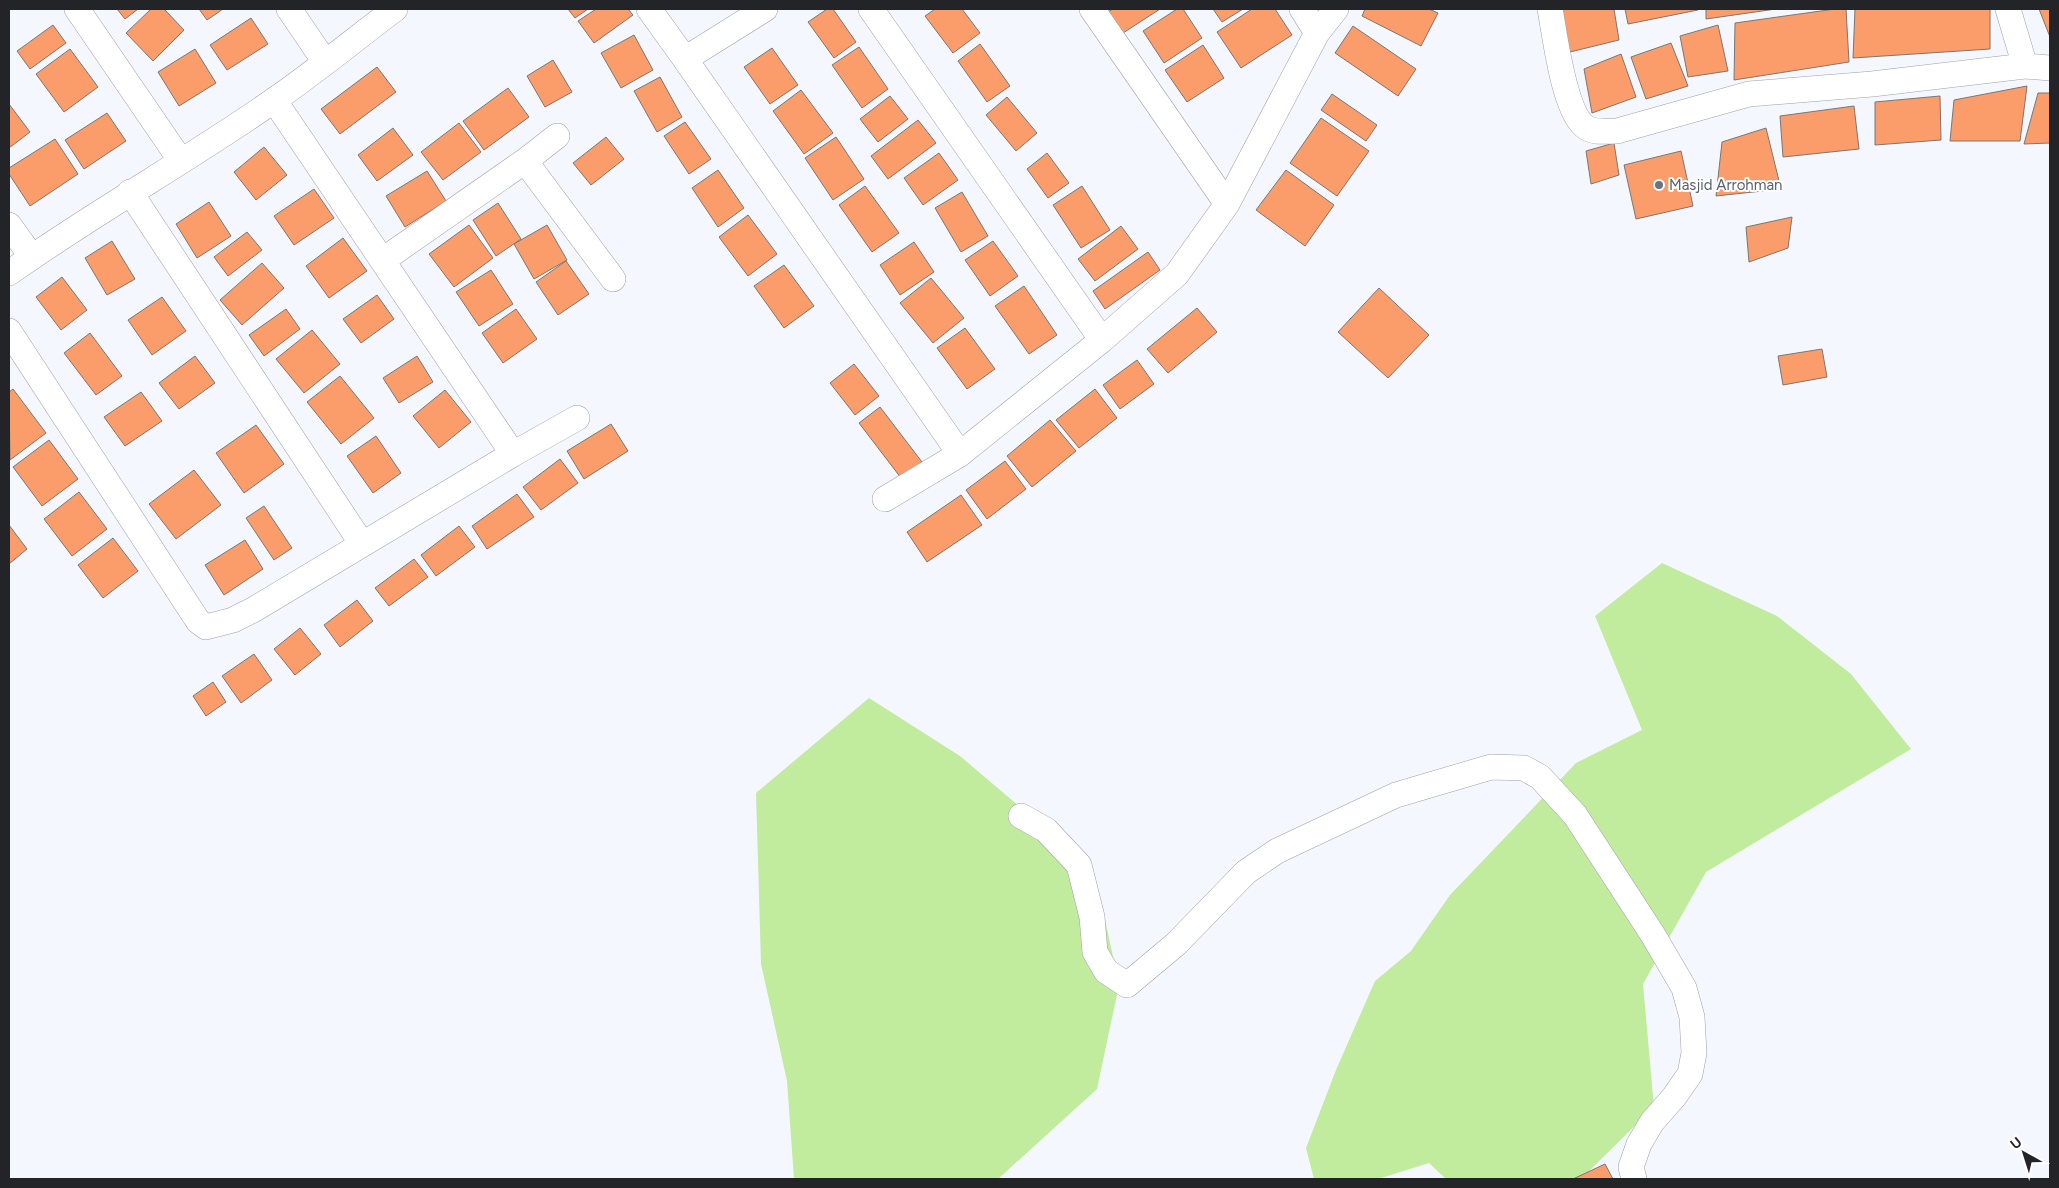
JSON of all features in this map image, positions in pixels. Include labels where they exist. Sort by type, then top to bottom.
[{"type":"street","points":[[77,9],[182,161]]},
{"type":"street","points":[[290,9],[325,62]]},
{"type":"street","points":[[9,273],[130,192],[182,161],[274,100],[394,9]]},
{"type":"street","points":[[649,9],[960,454]]},
{"type":"street","points":[[685,59],[765,9]]},
{"type":"street","points":[[871,9],[1102,340]]},
{"type":"street","points":[[1092,9],[1227,204]]},
{"type":"street","points":[[1302,9],[1317,33]]},
{"type":"street","points":[[885,499],[960,454],[1102,340],[1177,274],[1227,204],[1317,33],[1336,9]]},
{"type":"street","points":[[1550,9],[1572,109],[1577,119],[1586,128],[1595,132],[1617,132],[1749,94],[1872,84],[2025,66],[2050,68]]},
{"type":"street","points":[[2008,9],[2025,66]]},
{"type":"street","points":[[274,100],[513,454]]},
{"type":"street","points":[[383,260],[525,161],[557,136]]},
{"type":"street","points":[[525,161],[613,280]]},
{"type":"street","points":[[130,192],[362,544]]},
{"type":"street","points":[[9,225],[32,257]]},
{"type":"street","points":[[9,332],[198,621],[206,627],[233,620],[253,610],[513,454],[577,418]]},
{"type":"street","points":[[1021,816],[1046,830],[1079,865],[1092,917],[1095,952],[1106,972],[1127,985],[1176,944],[1246,872],[1277,851],[1396,795],[1491,767],[1524,768],[1540,777],[1575,815],[1653,935],[1684,988],[1692,1017],[1694,1053],[1690,1074],[1674,1097],[1652,1122],[1639,1144],[1631,1167],[1634,1179]]},
{"type":"green space","points":[[1662,563],[1777,616],[1851,674],[1911,749],[1706,872],[1643,984],[1654,1107],[1581,1179],[1446,1179],[1429,1163],[1378,1179],[1314,1179],[1306,1148],[1336,1070],[1375,981],[1411,951],[1450,895],[1576,763],[1642,730],[1595,616]]},
{"type":"green space","points":[[869,698],[960,756],[1033,818],[1103,910],[1119,985],[1097,1089],[998,1179],[794,1179],[787,1081],[761,964],[756,793]]},
{"type":"building","points":[[117,9],[138,9],[125,19]]},
{"type":"building","points":[[151,9],[164,9],[184,30],[153,61],[126,33]]},
{"type":"building","points":[[199,9],[223,9],[207,20]]},
{"type":"building","points":[[568,9],[588,9],[575,18]]},
{"type":"building","points":[[596,9],[628,9],[633,15],[594,43],[578,21]]},
{"type":"building","points":[[827,9],[833,9],[856,42],[834,58],[808,22]]},
{"type":"building","points":[[935,9],[962,9],[980,33],[953,53],[925,16]]},
{"type":"building","points":[[1113,9],[1160,9],[1120,35],[1106,13]]},
{"type":"building","points":[[1177,9],[1183,9],[1202,38],[1164,63],[1143,31]]},
{"type":"building","points":[[1213,9],[1243,9],[1222,22]]},
{"type":"building","points":[[1252,9],[1275,9],[1292,35],[1241,68],[1217,32]]},
{"type":"building","points":[[1365,9],[1429,9],[1438,13],[1421,46],[1362,16]]},
{"type":"building","points":[[1561,9],[1614,9],[1619,40],[1570,52]]},
{"type":"building","points":[[1625,9],[1698,9],[1698,10],[1628,24]]},
{"type":"building","points":[[1706,9],[1776,9],[1706,19]]},
{"type":"building","points":[[1846,9],[1849,62],[1734,80],[1735,23]]},
{"type":"building","points":[[1855,9],[1990,9],[1990,49],[1853,58]]},
{"type":"building","points":[[2039,9],[2050,9],[2050,37]]},
{"type":"building","points":[[251,18],[268,44],[227,70],[210,45]]},
{"type":"building","points":[[53,25],[66,43],[30,69],[17,51]]},
{"type":"building","points":[[1718,25],[1728,71],[1688,77],[1680,36]]},
{"type":"building","points":[[1353,26],[1416,69],[1398,96],[1335,53]]},
{"type":"building","points":[[634,35],[653,70],[621,88],[601,53]]},
{"type":"building","points":[[1671,43],[1688,86],[1646,99],[1631,57]]},
{"type":"building","points":[[980,44],[1010,86],[987,102],[958,61]]},
{"type":"building","points":[[1203,45],[1224,78],[1187,102],[1165,70]]},
{"type":"building","points":[[859,47],[888,89],[862,108],[832,65]]},
{"type":"building","points":[[772,48],[798,85],[770,104],[744,67]]},
{"type":"building","points":[[70,49],[98,87],[64,112],[36,74]]},
{"type":"building","points":[[195,49],[216,83],[179,106],[158,72]]},
{"type":"building","points":[[1621,54],[1636,97],[1592,113],[1584,69]]},
{"type":"building","points":[[553,60],[572,92],[545,107],[527,76]]},
{"type":"building","points":[[377,67],[396,92],[340,134],[321,109]]},
{"type":"building","points":[[660,77],[682,117],[657,132],[634,91]]},
{"type":"building","points":[[2027,86],[2020,141],[1950,141],[1954,100]]},
{"type":"building","points":[[508,88],[529,117],[484,150],[463,121]]},
{"type":"building","points":[[801,90],[833,133],[804,154],[773,111]]},
{"type":"building","points":[[2038,93],[2050,93],[2050,143],[2024,144]]},
{"type":"building","points":[[1332,94],[1377,125],[1366,141],[1321,110]]},
{"type":"building","points":[[890,96],[908,119],[878,142],[860,119]]},
{"type":"building","points":[[1940,96],[1941,140],[1875,145],[1875,102]]},
{"type":"building","points":[[1007,97],[1037,133],[1016,151],[986,115]]},
{"type":"building","points":[[9,104],[30,132],[9,148]]},
{"type":"building","points":[[1854,106],[1859,149],[1783,157],[1780,116]]},
{"type":"building","points":[[107,113],[126,141],[84,169],[65,140]]},
{"type":"building","points":[[1321,118],[1369,151],[1337,196],[1290,163]]},
{"type":"building","points":[[918,120],[936,143],[888,179],[871,156]]},
{"type":"building","points":[[685,122],[711,159],[689,174],[664,136]]},
{"type":"building","points":[[459,123],[481,152],[443,180],[421,152]]},
{"type":"building","points":[[393,128],[413,155],[377,181],[358,155]]},
{"type":"building","points":[[1766,128],[1781,189],[1716,196],[1722,142]]},
{"type":"building","points":[[606,137],[624,159],[591,185],[573,163]]},
{"type":"building","points":[[836,137],[864,179],[833,200],[805,158]]},
{"type":"building","points":[[55,139],[78,174],[30,206],[9,174],[9,168]]},
{"type":"building","points":[[1614,143],[1619,175],[1591,184],[1586,151]]},
{"type":"building","points":[[264,147],[287,175],[256,200],[234,172]]},
{"type":"building","name":"Masjid Arrohman","points":[[1681,151],[1693,206],[1636,219],[1624,165]]},
{"type":"building","points":[[939,153],[958,180],[923,205],[904,178]]},
{"type":"building","points":[[1047,153],[1069,183],[1048,198],[1027,169]]},
{"type":"building","points":[[718,170],[744,208],[718,227],[692,188]]},
{"type":"building","points":[[1286,170],[1334,205],[1305,246],[1256,210]]},
{"type":"building","points":[[427,171],[446,201],[405,227],[386,196]]},
{"type":"building","points":[[865,186],[899,233],[872,252],[839,205]]},
{"type":"building","points":[[1082,186],[1110,230],[1081,248],[1053,205]]},
{"type":"building","points":[[314,189],[334,218],[294,245],[274,216]]},
{"type":"building","points":[[962,192],[988,236],[961,252],[935,208]]},
{"type":"building","points":[[209,202],[231,236],[197,258],[176,224]]},
{"type":"building","points":[[498,203],[521,239],[496,256],[473,220]]},
{"type":"building","points":[[748,215],[777,254],[748,276],[719,237]]},
{"type":"building","points":[[1792,217],[1788,248],[1749,262],[1746,227]]},
{"type":"building","points":[[469,225],[493,258],[454,287],[429,254]]},
{"type":"building","points":[[547,225],[567,260],[534,279],[514,244]]},
{"type":"building","points":[[1121,226],[1138,249],[1095,281],[1078,259]]},
{"type":"building","points":[[247,232],[262,250],[228,276],[214,257]]},
{"type":"building","points":[[343,238],[367,271],[329,298],[306,266]]},
{"type":"building","points":[[112,241],[135,279],[107,295],[85,258]]},
{"type":"building","points":[[993,241],[1018,276],[990,296],[965,260]]},
{"type":"building","points":[[914,242],[934,272],[900,295],[880,265]]},
{"type":"building","points":[[1148,252],[1160,270],[1105,309],[1093,291]]},
{"type":"building","points":[[566,261],[589,294],[558,315],[536,282]]},
{"type":"building","points":[[262,263],[284,288],[242,325],[220,300]]},
{"type":"building","points":[[784,265],[814,306],[784,328],[754,286]]},
{"type":"building","points":[[491,270],[513,304],[479,326],[456,292]]},
{"type":"building","points":[[62,277],[87,310],[61,330],[36,297]]},
{"type":"building","points":[[931,278],[964,318],[933,343],[900,303]]},
{"type":"building","points":[[1024,286],[1057,335],[1029,354],[995,306]]},
{"type":"building","points":[[1379,288],[1429,335],[1388,378],[1338,332]]},
{"type":"building","points":[[377,295],[394,319],[361,343],[343,319]]},
{"type":"building","points":[[162,297],[186,331],[152,355],[128,320]]},
{"type":"building","points":[[1197,308],[1217,332],[1168,373],[1147,349]]},
{"type":"building","points":[[286,309],[300,329],[264,356],[249,335]]},
{"type":"building","points":[[516,309],[537,339],[503,363],[482,333]]},
{"type":"building","points":[[965,328],[995,369],[967,389],[937,348]]},
{"type":"building","points":[[312,330],[340,364],[304,393],[276,359]]},
{"type":"building","points":[[90,333],[122,376],[96,395],[64,353]]},
{"type":"building","points":[[1822,349],[1827,377],[1783,385],[1778,356]]},
{"type":"building","points":[[195,356],[215,383],[179,409],[159,383]]},
{"type":"building","points":[[417,356],[433,382],[399,403],[383,378]]},
{"type":"building","points":[[1137,360],[1154,384],[1120,409],[1103,385]]},
{"type":"building","points":[[854,364],[879,396],[855,415],[830,383]]},
{"type":"building","points":[[340,376],[374,418],[341,444],[307,402]]},
{"type":"building","points":[[13,389],[46,433],[10,460],[9,392]]},
{"type":"building","points":[[1095,389],[1117,418],[1079,448],[1056,420]]},
{"type":"building","points":[[445,390],[471,422],[439,448],[413,416]]},
{"type":"building","points":[[141,392],[162,421],[125,446],[104,417]]},
{"type":"building","points":[[880,407],[922,462],[901,478],[859,423]]},
{"type":"building","points":[[1050,420],[1076,451],[1032,487],[1007,456]]},
{"type":"building","points":[[611,424],[628,451],[584,479],[567,451]]},
{"type":"building","points":[[256,425],[284,464],[244,493],[216,453]]},
{"type":"building","points":[[376,436],[401,473],[373,493],[347,456]]},
{"type":"building","points":[[49,440],[78,479],[42,506],[13,467]]},
{"type":"building","points":[[560,459],[578,483],[541,510],[523,487]]},
{"type":"building","points":[[1005,461],[1026,489],[987,519],[966,490]]},
{"type":"building","points":[[194,470],[221,505],[176,539],[149,504]]},
{"type":"building","points":[[79,492],[107,529],[72,556],[44,519]]},
{"type":"building","points":[[517,494],[534,517],[487,549],[472,526]]},
{"type":"building","points":[[961,495],[982,525],[927,562],[907,532]]},
{"type":"building","points":[[264,506],[292,548],[274,560],[246,518]]},
{"type":"building","points":[[9,525],[27,549],[9,564]]},
{"type":"building","points":[[459,526],[475,547],[436,576],[421,555]]},
{"type":"building","points":[[113,538],[138,571],[103,598],[78,565]]},
{"type":"building","points":[[245,540],[263,569],[224,595],[205,565]]},
{"type":"building","points":[[414,559],[428,577],[389,606],[375,588]]},
{"type":"building","points":[[357,600],[373,621],[340,647],[324,625]]},
{"type":"building","points":[[300,628],[321,654],[295,675],[274,649]]},
{"type":"building","points":[[254,654],[272,680],[241,703],[222,676]]},
{"type":"building","points":[[213,682],[226,702],[206,716],[193,696]]},
{"type":"building","points":[[1605,1164],[1613,1179],[1573,1179]]},
{"type":"place","name":"Masjid Arrohman","points":[[1659,185]]}]
